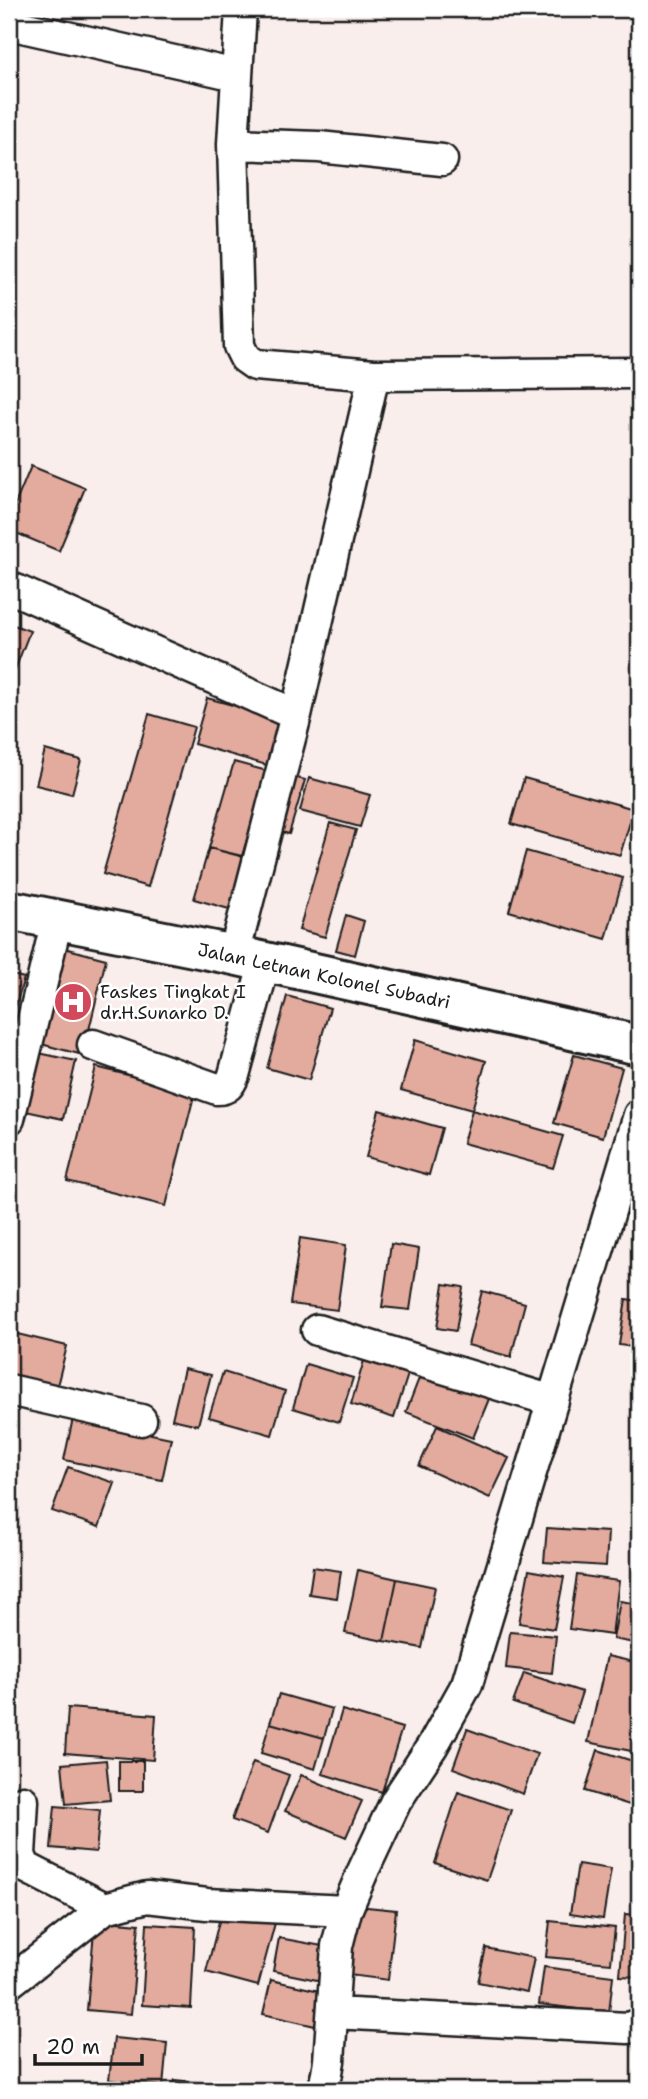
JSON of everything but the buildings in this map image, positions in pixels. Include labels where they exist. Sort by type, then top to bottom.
[{"type":"main road","name":"Jalan Letnan Kolonel Subadri","points":[[9,910],[250,958],[639,1045]]},
{"type":"street","points":[[241,9],[233,144],[239,346],[245,358],[256,365],[374,374],[639,373]]},
{"type":"street","points":[[9,24],[236,75]]},
{"type":"street","points":[[233,144],[319,147],[442,160]]},
{"type":"street","points":[[93,1045],[217,1088],[229,1086],[234,1075],[250,958],[296,715],[374,374]]},
{"type":"street","points":[[9,587],[296,715]]},
{"type":"street","points":[[9,1119],[57,920]]},
{"type":"street","points":[[324,2090],[329,2061],[337,1947],[346,1911],[396,1801],[433,1745],[467,1684],[639,1115]]},
{"type":"street","points":[[317,1330],[553,1401]]},
{"type":"street","points":[[9,1390],[142,1420]]},
{"type":"street","points":[[23,1801],[20,1856],[25,1867],[105,1908]]},
{"type":"street","points":[[9,1983],[105,1908],[147,1896],[207,1904],[346,1911]]},
{"type":"street","points":[[333,2013],[628,2028],[639,2024]]},
{"type":"place","name":"Faskes Tingkat I dr.H.Sunarko D.","points":[[73,1002]]}]
